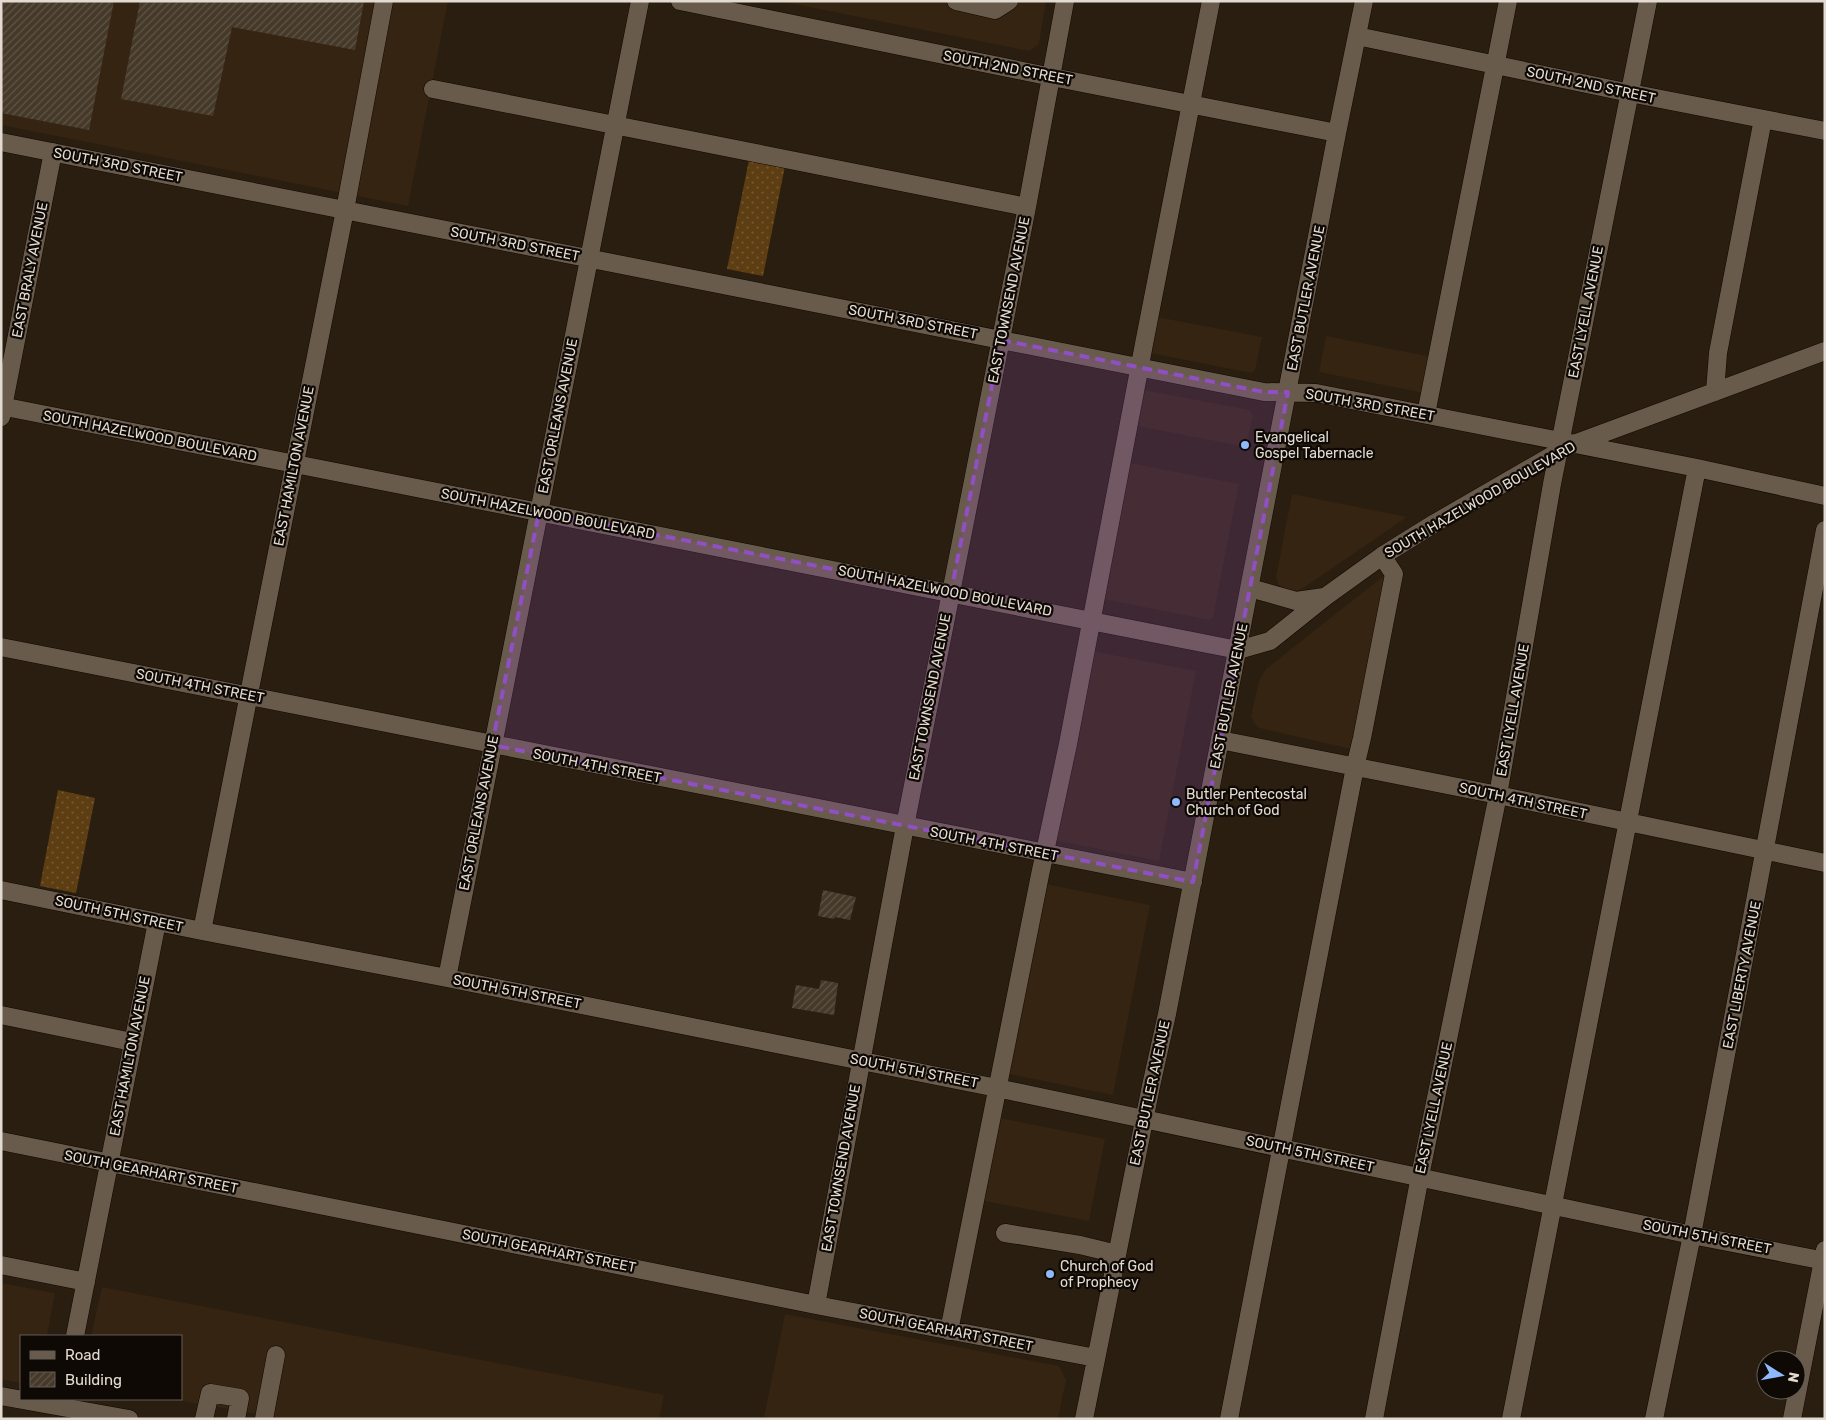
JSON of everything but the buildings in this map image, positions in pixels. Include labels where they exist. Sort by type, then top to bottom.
[{"type":"street","name":"EAST HAMILTON AVENUE","points":[[202,931],[345,210],[384,1]]},
{"type":"street","name":"EAST ORLEANS AVENUE","points":[[447,978],[640,1]]},
{"type":"street","name":"SOUTH 2ND STREET","points":[[680,1],[698,3],[1052,77],[1337,133]]},
{"type":"street","points":[[956,1],[994,10],[1009,1]]},
{"type":"street","name":"EAST TOWNSEND AVENUE","points":[[816,1305],[860,1061],[1027,207],[1065,1]]},
{"type":"street","points":[[949,1331],[1044,854],[1070,736],[1211,1]]},
{"type":"street","name":"EAST BUTLER AVENUE","points":[[1084,1419],[1193,882],[1364,1]]},
{"type":"street","points":[[1426,414],[1508,1]]},
{"type":"street","name":"EAST LYELL AVENUE","points":[[1374,1419],[1420,1176],[1498,795],[1648,1]]},
{"type":"street","name":"SOUTH 2ND STREET","points":[[1357,36],[1630,93],[1825,131]]},
{"type":"street","points":[[433,89],[1027,207]]},
{"type":"street","points":[[1715,392],[1718,353],[1763,119]]},
{"type":"street","name":"SOUTH 3RD STREET","points":[[1,142],[1264,392],[1316,394],[1426,414],[1564,446],[1697,468],[1825,496]]},
{"type":"street","name":"EAST BRALY AVENUE","points":[[2,410],[53,152]]},
{"type":"street","name":"SOUTH HAZELWOOD BOULEVARD","points":[[2,410],[951,592],[1238,650],[1270,640],[1382,556],[1435,522],[1564,446],[1825,351]]},
{"type":"street","points":[[1511,1419],[1697,468]]},
{"type":"street","name":"EAST LIBERTY AVENUE","points":[[1654,1419],[1692,1235],[1825,530]]},
{"type":"street","points":[[1229,1419],[1394,574],[1382,556]]},
{"type":"street","points":[[1250,588],[1296,601],[1325,597]]},
{"type":"street","name":"SOUTH 4TH STREET","points":[[1,647],[1193,882]]},
{"type":"street","name":"SOUTH 4TH STREET","points":[[1220,740],[1498,795],[1825,864]]},
{"type":"street","name":"SOUTH 5TH STREET","points":[[1,890],[997,1088],[1692,1235],[1824,1257]]},
{"type":"street","name":"EAST HAMILTON AVENUE","points":[[75,1335],[157,922]]},
{"type":"street","points":[[1,1015],[132,1042]]},
{"type":"street","name":"SOUTH GEARHART STREET","points":[[1,1142],[816,1305],[1096,1358]]},
{"type":"street","points":[[1005,1234],[1080,1245],[1117,1254]]},
{"type":"street","points":[[1792,1419],[1824,1257]]},
{"type":"street","points":[[1,1265],[86,1282]]},
{"type":"street","points":[[264,1419],[276,1355]]},
{"type":"street","points":[[204,1419],[210,1393],[240,1398],[236,1419]]},
{"type":"street","points":[[1,1396],[20,1399]]},
{"type":"street","points":[[24,1400],[129,1419]]},
{"type":"highlighted area","points":[[1001,340],[1264,392],[1288,392],[1193,882],[492,745],[539,512],[951,592]]},
{"type":"shaded area","points":[[1,1],[448,1],[408,206],[1,125]]},
{"type":"shaded area","points":[[779,1],[1046,1],[1039,44],[1029,51]]},
{"type":"shaded area","points":[[749,160],[785,166],[763,276],[727,269]]},
{"type":"shaded area","points":[[1152,316],[1262,337],[1255,370],[1251,373],[1145,352]]},
{"type":"shaded area","points":[[1326,336],[1432,357],[1424,393],[1319,372]]},
{"type":"shaded area","points":[[1144,390],[1250,410],[1253,415],[1246,447],[1137,426]]},
{"type":"shaded area","points":[[1130,463],[1239,484],[1213,617],[1209,620],[1103,599]]},
{"type":"shaded area","points":[[1292,494],[1407,517],[1302,589],[1292,592],[1278,584],[1276,577]]},
{"type":"shaded area","points":[[1386,574],[1351,749],[1259,728],[1251,716],[1259,681],[1266,669]]},
{"type":"shaded area","points":[[1087,650],[1196,671],[1159,861],[1049,839]]},
{"type":"shaded area","points":[[58,790],[95,798],[76,893],[40,886]]},
{"type":"shaded area","points":[[1041,883],[1150,905],[1113,1095],[1004,1073]]},
{"type":"shaded area","points":[[995,1117],[1105,1139],[1089,1221],[979,1200]]},
{"type":"shaded area","points":[[1,1283],[55,1293],[47,1335],[20,1335],[20,1383],[1,1379]]},
{"type":"shaded area","points":[[102,1287],[664,1395],[659,1419],[286,1419],[176,1400],[182,1400],[182,1335],[91,1335]]},
{"type":"shaded area","points":[[785,1314],[1059,1366],[1066,1380],[1058,1419],[775,1419],[764,1417]]},
{"type":"place","name":"Evangelical Gospel Tabernacle","points":[[1245,445]]},
{"type":"place","name":"Butler Pentecostal Church of God","points":[[1176,802]]},
{"type":"place","name":"Church of God of Prophecy","points":[[1050,1274]]}]
